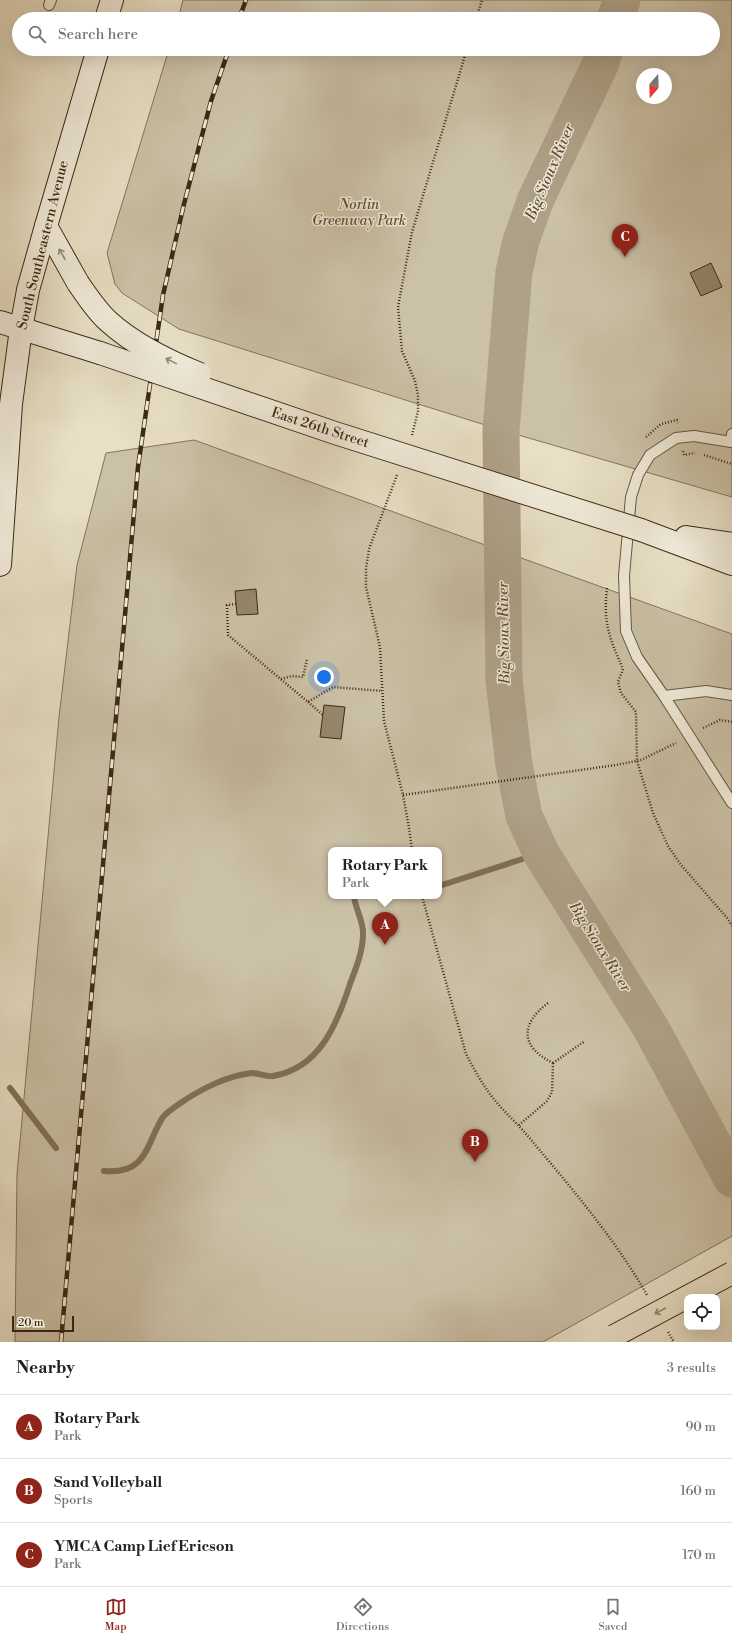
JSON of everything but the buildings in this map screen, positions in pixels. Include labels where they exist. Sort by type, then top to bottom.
[{"type":"highway","points":[[614,1336],[732,1273]]},
{"type":"main road","points":[[108,12],[112,0]]},
{"type":"main road","name":"South Southeastern Avenue","points":[[0,565],[12,392],[28,290],[96,56]]},
{"type":"main road","points":[[46,226],[78,282],[95,307],[108,321],[147,348],[188,369],[335,433]]},
{"type":"main road","name":"East 26th Street","points":[[0,322],[100,353],[335,433],[641,530],[732,564]]},
{"type":"main road","name":"East 26th Street","points":[[641,530],[732,544]]},
{"type":"lane","points":[[732,440],[694,436],[676,438],[650,455],[638,475],[631,497],[624,576],[626,631],[637,657],[664,696],[732,803]]},
{"type":"lane","points":[[664,696],[706,691],[732,694]]},
{"type":"path","points":[[478,12],[482,0]]},
{"type":"path","points":[[236,604],[228,605],[228,635],[323,715]]},
{"type":"path","points":[[280,679],[292,676],[303,677],[307,659]]},
{"type":"path","points":[[308,702],[333,687],[382,690]]},
{"type":"path","points":[[403,795],[441,791],[641,760],[720,720],[732,722]]},
{"type":"path","points":[[423,899],[466,1054],[478,1077],[612,1240],[650,1300]]},
{"type":"path","points":[[548,1003],[536,1012],[527,1028],[528,1038],[533,1049],[542,1057],[553,1062]]},
{"type":"path","points":[[553,1062],[565,1056],[585,1041]]},
{"type":"path","points":[[519,1125],[548,1100],[552,1092],[553,1062]]},
{"type":"path","points":[[666,1328],[674,1342]]},
{"type":"green space","name":"Norlin Greenway Park","points":[[183,0],[732,0],[732,497],[501,430],[179,329],[122,293],[115,284],[107,253],[167,56],[720,56],[720,12],[180,12]]},
{"type":"green space","points":[[194,440],[732,634],[732,1236],[543,1342],[15,1342],[17,1174],[59,717],[77,565],[106,453]]},
{"type":"waterway","name":"Big Sioux River","points":[[618,12],[622,0]]},
{"type":"waterway","name":"Big Sioux River","points":[[603,56],[600,65],[535,201],[521,241],[514,272],[501,430],[504,680],[514,765],[524,816],[541,853],[652,1030],[732,1179]]},
{"type":"waterway","points":[[442,885],[541,853]]},
{"type":"waterway","points":[[104,1171],[118,1171],[129,1168],[138,1163],[144,1155],[163,1117],[174,1107],[198,1092],[216,1083],[243,1074],[252,1073],[273,1076],[289,1071],[303,1064],[315,1054],[332,1029],[357,966],[363,940],[363,930],[355,899]]},
{"type":"waterway","points":[[10,1088],[56,1148]]},
{"type":"railway","points":[[242,12],[246,0]]},
{"type":"railway","points":[[61,1342],[138,467],[163,295],[184,204],[211,101],[227,56]]},
{"type":"place","name":"YMCA Camp Lief Ericson","points":[[625,257]]},
{"type":"place","name":"Rotary Park","points":[[385,945]]},
{"type":"place","name":"Sand Volleyball","points":[[475,1162]]}]
